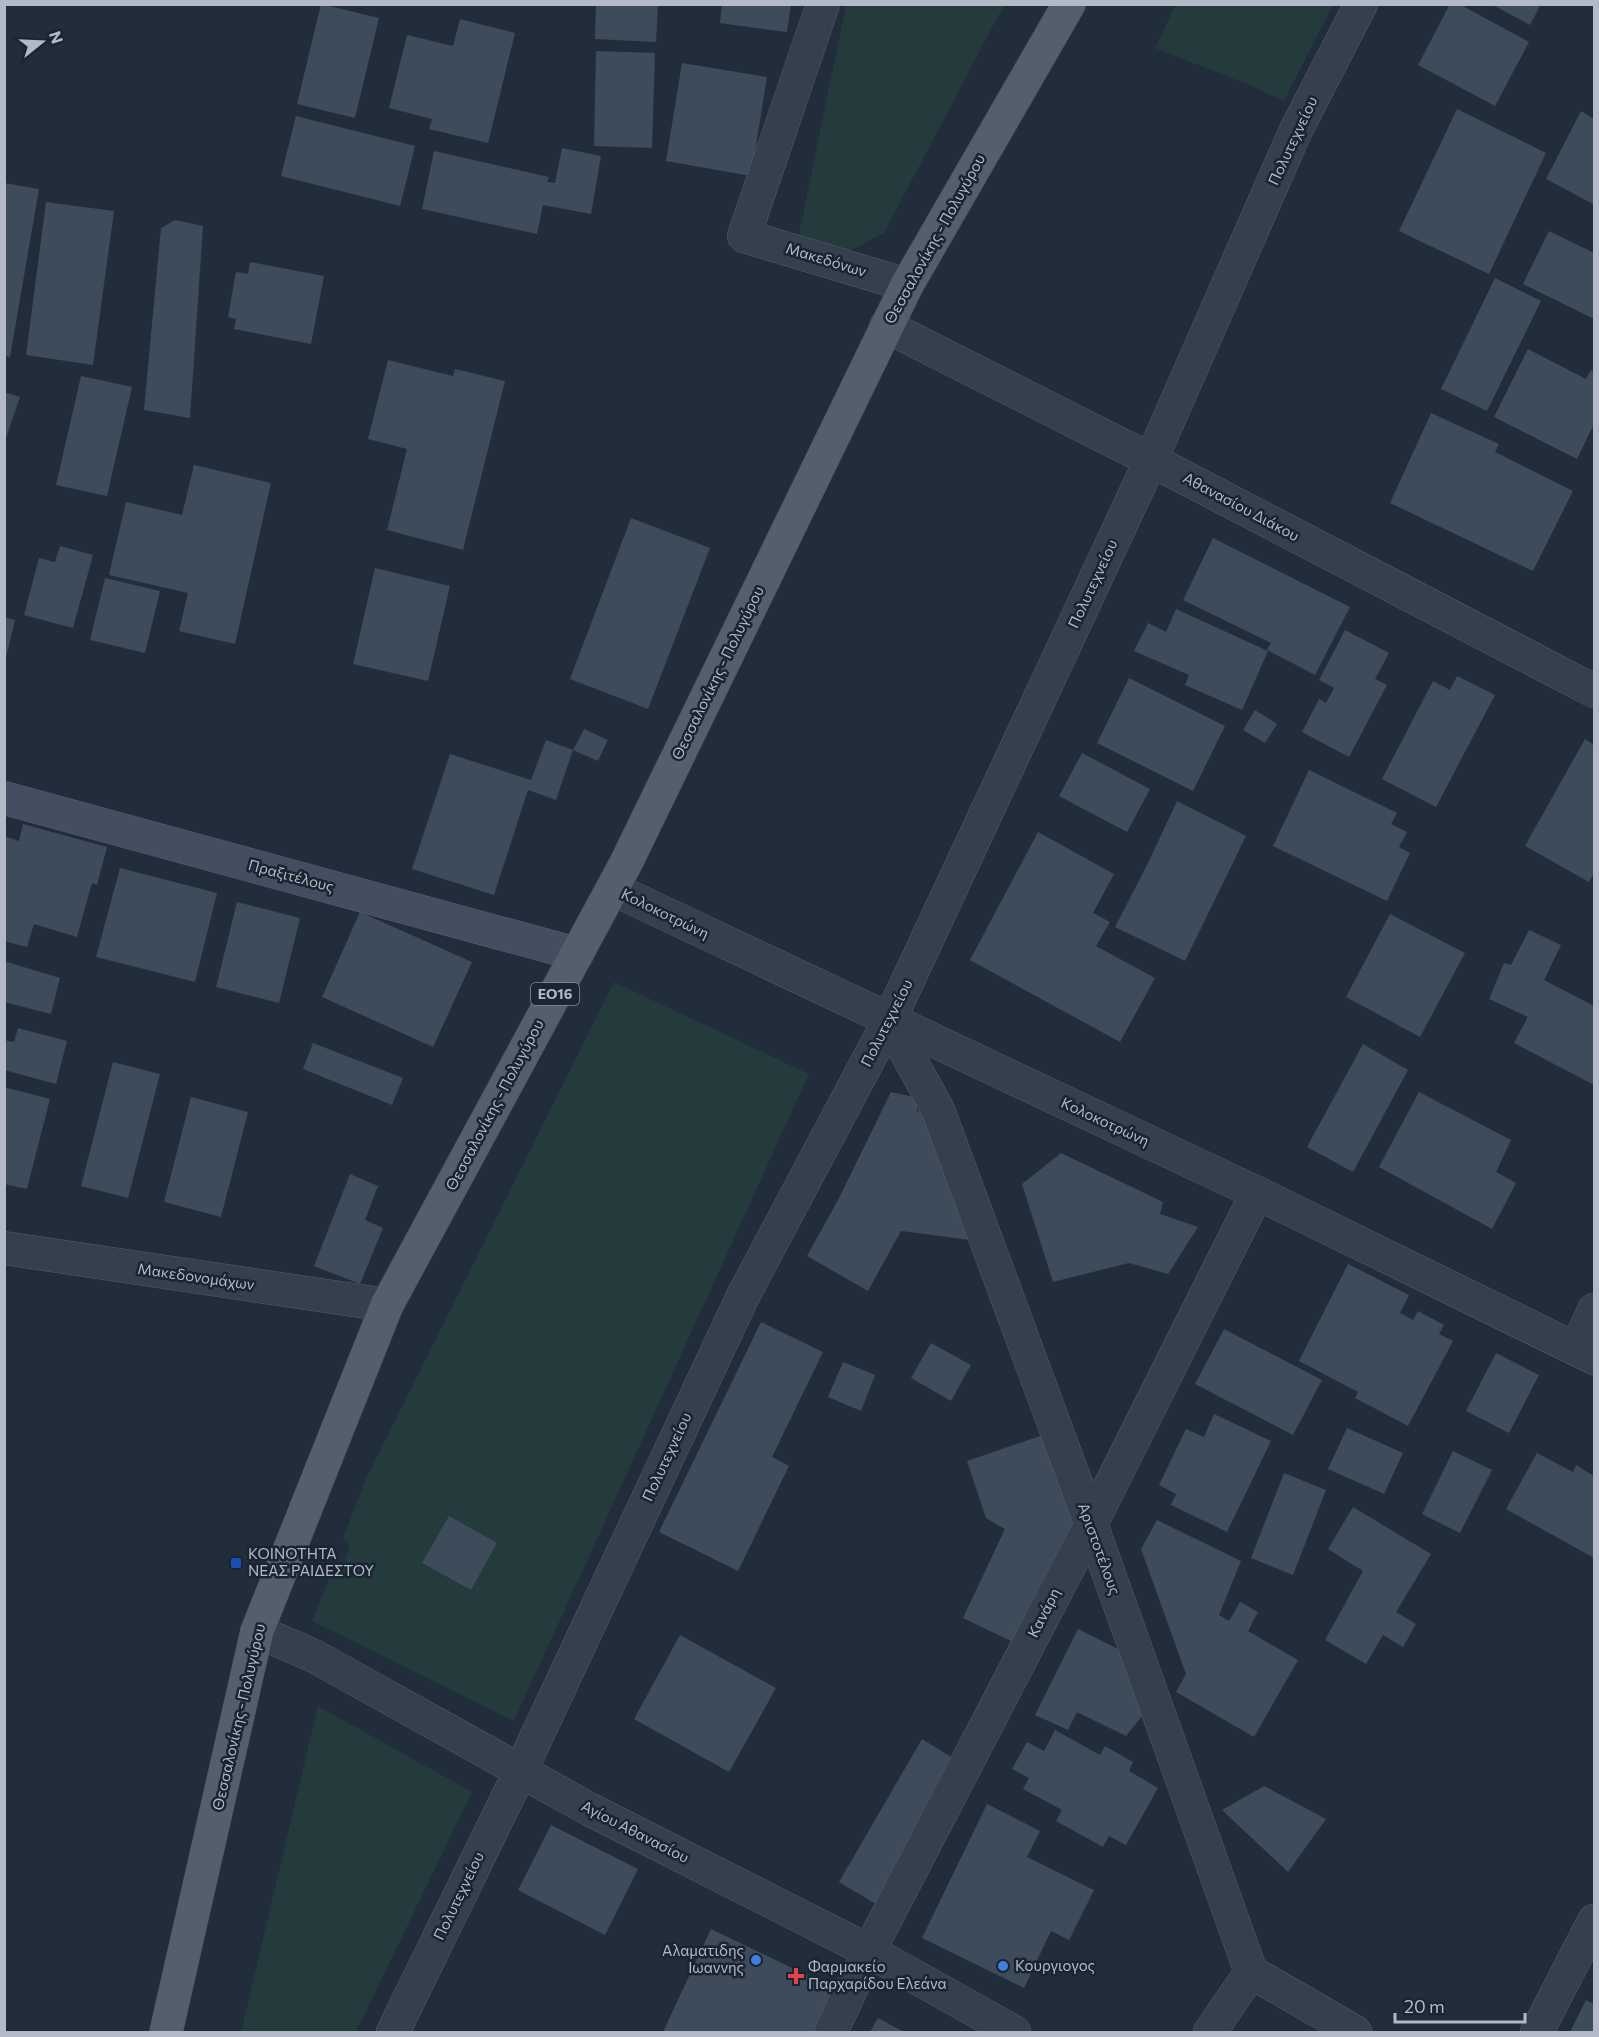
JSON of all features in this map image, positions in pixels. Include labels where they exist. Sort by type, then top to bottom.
[{"type":"main road","name":"Θεσσαλονίκης - Πολυγύρου","points":[[166,2032],[257,1631],[387,1305],[613,889],[886,326],[1069,4]]},
{"type":"street","name":"Μακεδόνων","points":[[823,4],[744,236],[908,285]]},
{"type":"street","name":"Πολυτεχνείου","points":[[393,2032],[520,1772],[743,1296],[889,1021],[1151,460],[1296,130],[1360,4]]},
{"type":"street","name":"Αθανασίου Διάκου","points":[[886,326],[1151,460],[1594,691]]},
{"type":"street","name":"Πραξιτέλους","points":[[4,798],[577,954]]},
{"type":"street","name":"Κολοκοτρώνη","points":[[613,889],[1257,1193],[1585,1354]]},
{"type":"street","name":"Αριστοτέλους","points":[[889,1021],[938,1110],[1251,1972]]},
{"type":"street","name":"Κανάρη","points":[[831,2032],[869,1952],[1090,1524],[1257,1193]]},
{"type":"street","name":"Μακεδονομάχων","points":[[4,1248],[387,1305]]},
{"type":"street","points":[[1585,1354],[1594,1310]]},
{"type":"street","name":"Αγίου Αθανασίου","points":[[257,1631],[314,1656],[520,1772],[869,1952],[1014,2032]]},
{"type":"street","points":[[1537,2032],[1594,1921]]},
{"type":"street","points":[[1210,2032],[1251,1972],[1355,2032]]},
{"type":"green space","points":[[1176,4],[1333,5],[1284,101],[1155,48]]},
{"type":"green space","points":[[846,5],[1004,5],[884,233],[846,253],[798,239]]},
{"type":"green space","points":[[614,982],[809,1074],[514,1721],[312,1621],[333,1569],[343,1568],[350,1544],[343,1538],[366,1479]]},
{"type":"green space","points":[[318,1706],[472,1792],[356,2032],[241,2032]]},
{"type":"building","points":[[321,4],[379,18],[355,118],[297,104]]},
{"type":"building","points":[[596,4],[658,4],[656,42],[595,39]]},
{"type":"building","points":[[722,4],[791,4],[787,32],[720,23]]},
{"type":"building","points":[[1450,4],[1459,4],[1529,42],[1495,106],[1418,65]]},
{"type":"building","points":[[1491,4],[1541,4],[1530,25]]},
{"type":"building","points":[[460,19],[515,33],[488,143],[429,129],[432,119],[389,108],[407,35],[453,46]]},
{"type":"building","points":[[596,51],[655,53],[652,148],[594,146]]},
{"type":"building","points":[[682,63],[767,77],[751,176],[666,161]]},
{"type":"building","points":[[1457,109],[1546,153],[1489,274],[1399,231]]},
{"type":"building","points":[[1581,111],[1594,119],[1593,204],[1546,179]]},
{"type":"building","points":[[296,116],[415,146],[400,206],[281,176]]},
{"type":"building","points":[[562,148],[601,156],[591,214],[543,205],[537,234],[422,209],[434,151],[549,177],[547,182],[555,183]]},
{"type":"building","points":[[4,183],[39,189],[10,357],[4,356]]},
{"type":"building","points":[[46,202],[114,211],[93,365],[26,355]]},
{"type":"building","points":[[175,220],[203,226],[190,418],[144,410],[161,228]]},
{"type":"building","points":[[1549,231],[1594,253],[1594,319],[1523,284]]},
{"type":"building","points":[[250,262],[324,276],[311,344],[234,329],[236,319],[228,317],[236,272],[248,274]]},
{"type":"building","points":[[1495,278],[1541,301],[1487,411],[1441,389]]},
{"type":"building","points":[[1528,349],[1586,379],[1591,370],[1594,372],[1594,424],[1577,459],[1494,417]]},
{"type":"building","points":[[388,360],[453,376],[455,369],[505,381],[463,550],[387,530],[407,449],[368,439]]},
{"type":"building","points":[[81,376],[132,387],[107,496],[56,485]]},
{"type":"building","points":[[4,392],[20,397],[5,441],[4,441]]},
{"type":"building","points":[[1431,413],[1499,444],[1495,452],[1573,491],[1533,571],[1390,503]]},
{"type":"building","points":[[194,465],[271,483],[235,644],[179,631],[188,593],[109,575],[126,502],[182,515]]},
{"type":"building","points":[[631,518],[710,548],[648,709],[570,679]]},
{"type":"building","points":[[1213,538],[1350,607],[1315,675],[1267,650],[1271,643],[1183,600]]},
{"type":"building","points":[[60,546],[93,555],[73,628],[24,615],[39,558],[55,562]]},
{"type":"building","points":[[375,568],[450,586],[428,681],[353,664]]},
{"type":"building","points":[[105,578],[160,591],[145,653],[90,640]]},
{"type":"building","points":[[1176,609],[1268,651],[1242,710],[1185,685],[1189,675],[1134,651],[1148,623],[1166,632]]},
{"type":"building","points":[[4,617],[15,620],[5,662],[4,662]]},
{"type":"building","points":[[1345,630],[1389,653],[1375,679],[1387,685],[1349,757],[1302,732],[1319,699],[1326,703],[1334,688],[1319,680]]},
{"type":"building","points":[[1457,676],[1495,695],[1436,807],[1382,779],[1433,681],[1450,690]]},
{"type":"building","points":[[1129,678],[1225,726],[1193,791],[1097,743]]},
{"type":"building","points":[[1255,710],[1277,724],[1265,743],[1243,730]]},
{"type":"building","points":[[584,729],[608,740],[598,761],[573,750]]},
{"type":"building","points":[[1585,739],[1594,745],[1594,873],[1589,882],[1525,846]]},
{"type":"building","points":[[546,740],[573,750],[556,800],[528,790],[494,895],[412,869],[450,754],[531,780]]},
{"type":"building","points":[[1082,753],[1150,789],[1127,832],[1059,796]]},
{"type":"building","points":[[1309,770],[1397,813],[1391,824],[1407,832],[1399,847],[1410,853],[1387,901],[1273,846]]},
{"type":"building","points":[[1177,801],[1246,836],[1185,961],[1115,927]]},
{"type":"building","points":[[23,824],[107,847],[97,885],[92,883],[77,937],[34,924],[27,947],[4,941],[4,836],[19,841]]},
{"type":"building","points":[[1038,832],[1114,874],[1093,913],[1110,922],[1096,946],[1155,978],[1120,1042],[970,960]]},
{"type":"building","points":[[120,868],[217,893],[195,982],[96,957]]},
{"type":"building","points":[[237,902],[300,918],[279,1003],[216,987]]},
{"type":"building","points":[[360,912],[472,962],[433,1047],[322,997]]},
{"type":"building","points":[[1390,914],[1465,953],[1420,1037],[1346,997]]},
{"type":"building","points":[[1529,930],[1561,945],[1544,980],[1594,1006],[1594,1085],[1514,1043],[1528,1017],[1489,999],[1504,963],[1511,965]]},
{"type":"building","points":[[4,961],[60,978],[51,1014],[4,1002]]},
{"type":"building","points":[[18,1028],[67,1041],[56,1084],[4,1070],[4,1040],[14,1042]]},
{"type":"building","points":[[313,1043],[403,1078],[392,1105],[303,1069]]},
{"type":"building","points":[[1363,1044],[1408,1070],[1353,1172],[1307,1147]]},
{"type":"building","points":[[113,1062],[160,1074],[128,1198],[81,1186]]},
{"type":"building","points":[[4,1087],[50,1099],[27,1189],[4,1184]]},
{"type":"building","points":[[891,1092],[918,1098],[917,1111],[933,1121],[970,1240],[901,1231],[868,1291],[807,1256],[839,1198]]},
{"type":"building","points":[[1419,1092],[1511,1140],[1496,1172],[1516,1183],[1492,1229],[1379,1167]]},
{"type":"building","points":[[191,1097],[248,1112],[221,1217],[164,1202]]},
{"type":"building","points":[[1061,1153],[1163,1202],[1160,1214],[1198,1227],[1168,1274],[1129,1263],[1053,1282],[1022,1184]]},
{"type":"building","points":[[350,1174],[378,1186],[365,1220],[383,1228],[360,1284],[314,1266]]},
{"type":"building","points":[[1348,1264],[1409,1295],[1400,1313],[1413,1320],[1418,1311],[1444,1325],[1439,1334],[1453,1341],[1408,1426],[1355,1398],[1358,1392],[1299,1361]]},
{"type":"building","points":[[761,1322],[823,1352],[772,1457],[789,1466],[738,1571],[659,1532]]},
{"type":"building","points":[[1224,1329],[1322,1380],[1293,1435],[1195,1384]]},
{"type":"building","points":[[931,1343],[971,1365],[951,1401],[911,1378]]},
{"type":"building","points":[[1496,1353],[1539,1375],[1509,1433],[1466,1411]]},
{"type":"building","points":[[843,1362],[875,1375],[861,1411],[828,1397]]},
{"type":"building","points":[[1214,1414],[1271,1441],[1227,1532],[1171,1505],[1176,1494],[1159,1485],[1186,1429],[1204,1437]]},
{"type":"building","points":[[1347,1428],[1403,1453],[1384,1494],[1328,1469]]},
{"type":"building","points":[[1046,1434],[1078,1527],[1019,1645],[963,1618],[1005,1529],[986,1518],[967,1461]]},
{"type":"building","points":[[1453,1451],[1492,1470],[1460,1533],[1422,1514]]},
{"type":"building","points":[[1537,1453],[1573,1472],[1576,1465],[1594,1476],[1594,1558],[1506,1509]]},
{"type":"building","points":[[1284,1473],[1326,1490],[1293,1575],[1251,1558]]},
{"type":"building","points":[[1353,1507],[1431,1554],[1396,1612],[1416,1624],[1403,1647],[1383,1635],[1366,1664],[1325,1640],[1363,1571],[1328,1549]]},
{"type":"building","points":[[449,1516],[497,1543],[471,1590],[422,1563]]},
{"type":"building","points":[[1157,1520],[1241,1561],[1219,1615],[1229,1621],[1240,1602],[1258,1612],[1248,1631],[1298,1660],[1254,1737],[1176,1692],[1186,1674],[1141,1549]]},
{"type":"building","points":[[1078,1629],[1124,1652],[1146,1711],[1126,1736],[1077,1712],[1068,1730],[1035,1715]]},
{"type":"building","points":[[680,1635],[776,1688],[729,1772],[634,1719]]},
{"type":"building","points":[[1055,1730],[1100,1755],[1105,1746],[1133,1762],[1129,1771],[1158,1788],[1126,1845],[1109,1836],[1103,1847],[1056,1821],[1062,1810],[1023,1789],[1029,1778],[1012,1769],[1027,1742],[1044,1751]]},
{"type":"building","points":[[922,1739],[963,1764],[881,1907],[839,1882]]},
{"type":"building","points":[[1264,1786],[1326,1819],[1288,1872],[1222,1810]]},
{"type":"building","points":[[987,1804],[1040,1831],[1027,1857],[1094,1890],[1069,1940],[1051,1931],[1024,1988],[922,1938]]},
{"type":"building","points":[[551,1825],[638,1869],[605,1935],[518,1890]]},
{"type":"building","points":[[711,1929],[838,1990],[818,2032],[663,2032]]},
{"type":"building","points":[[1586,2000],[1594,2004],[1594,2032],[1570,2032]]},
{"type":"building","points":[[878,2018],[904,2032],[870,2032]]},
{"type":"place","name":"ΚΟΙΝΟΤΗΤΑ ΝΕΑΣ ΡΑΙΔΕΣΤΟΥ","points":[[236,1563]]},
{"type":"place","name":"Αλαματιδης Ιωαννης","points":[[756,1960]]},
{"type":"place","name":"Κουργιογος","points":[[1003,1966]]},
{"type":"place","name":"Φαρμακείο Παρχαρίδου Ελεάνα","points":[[796,1976]]}]
